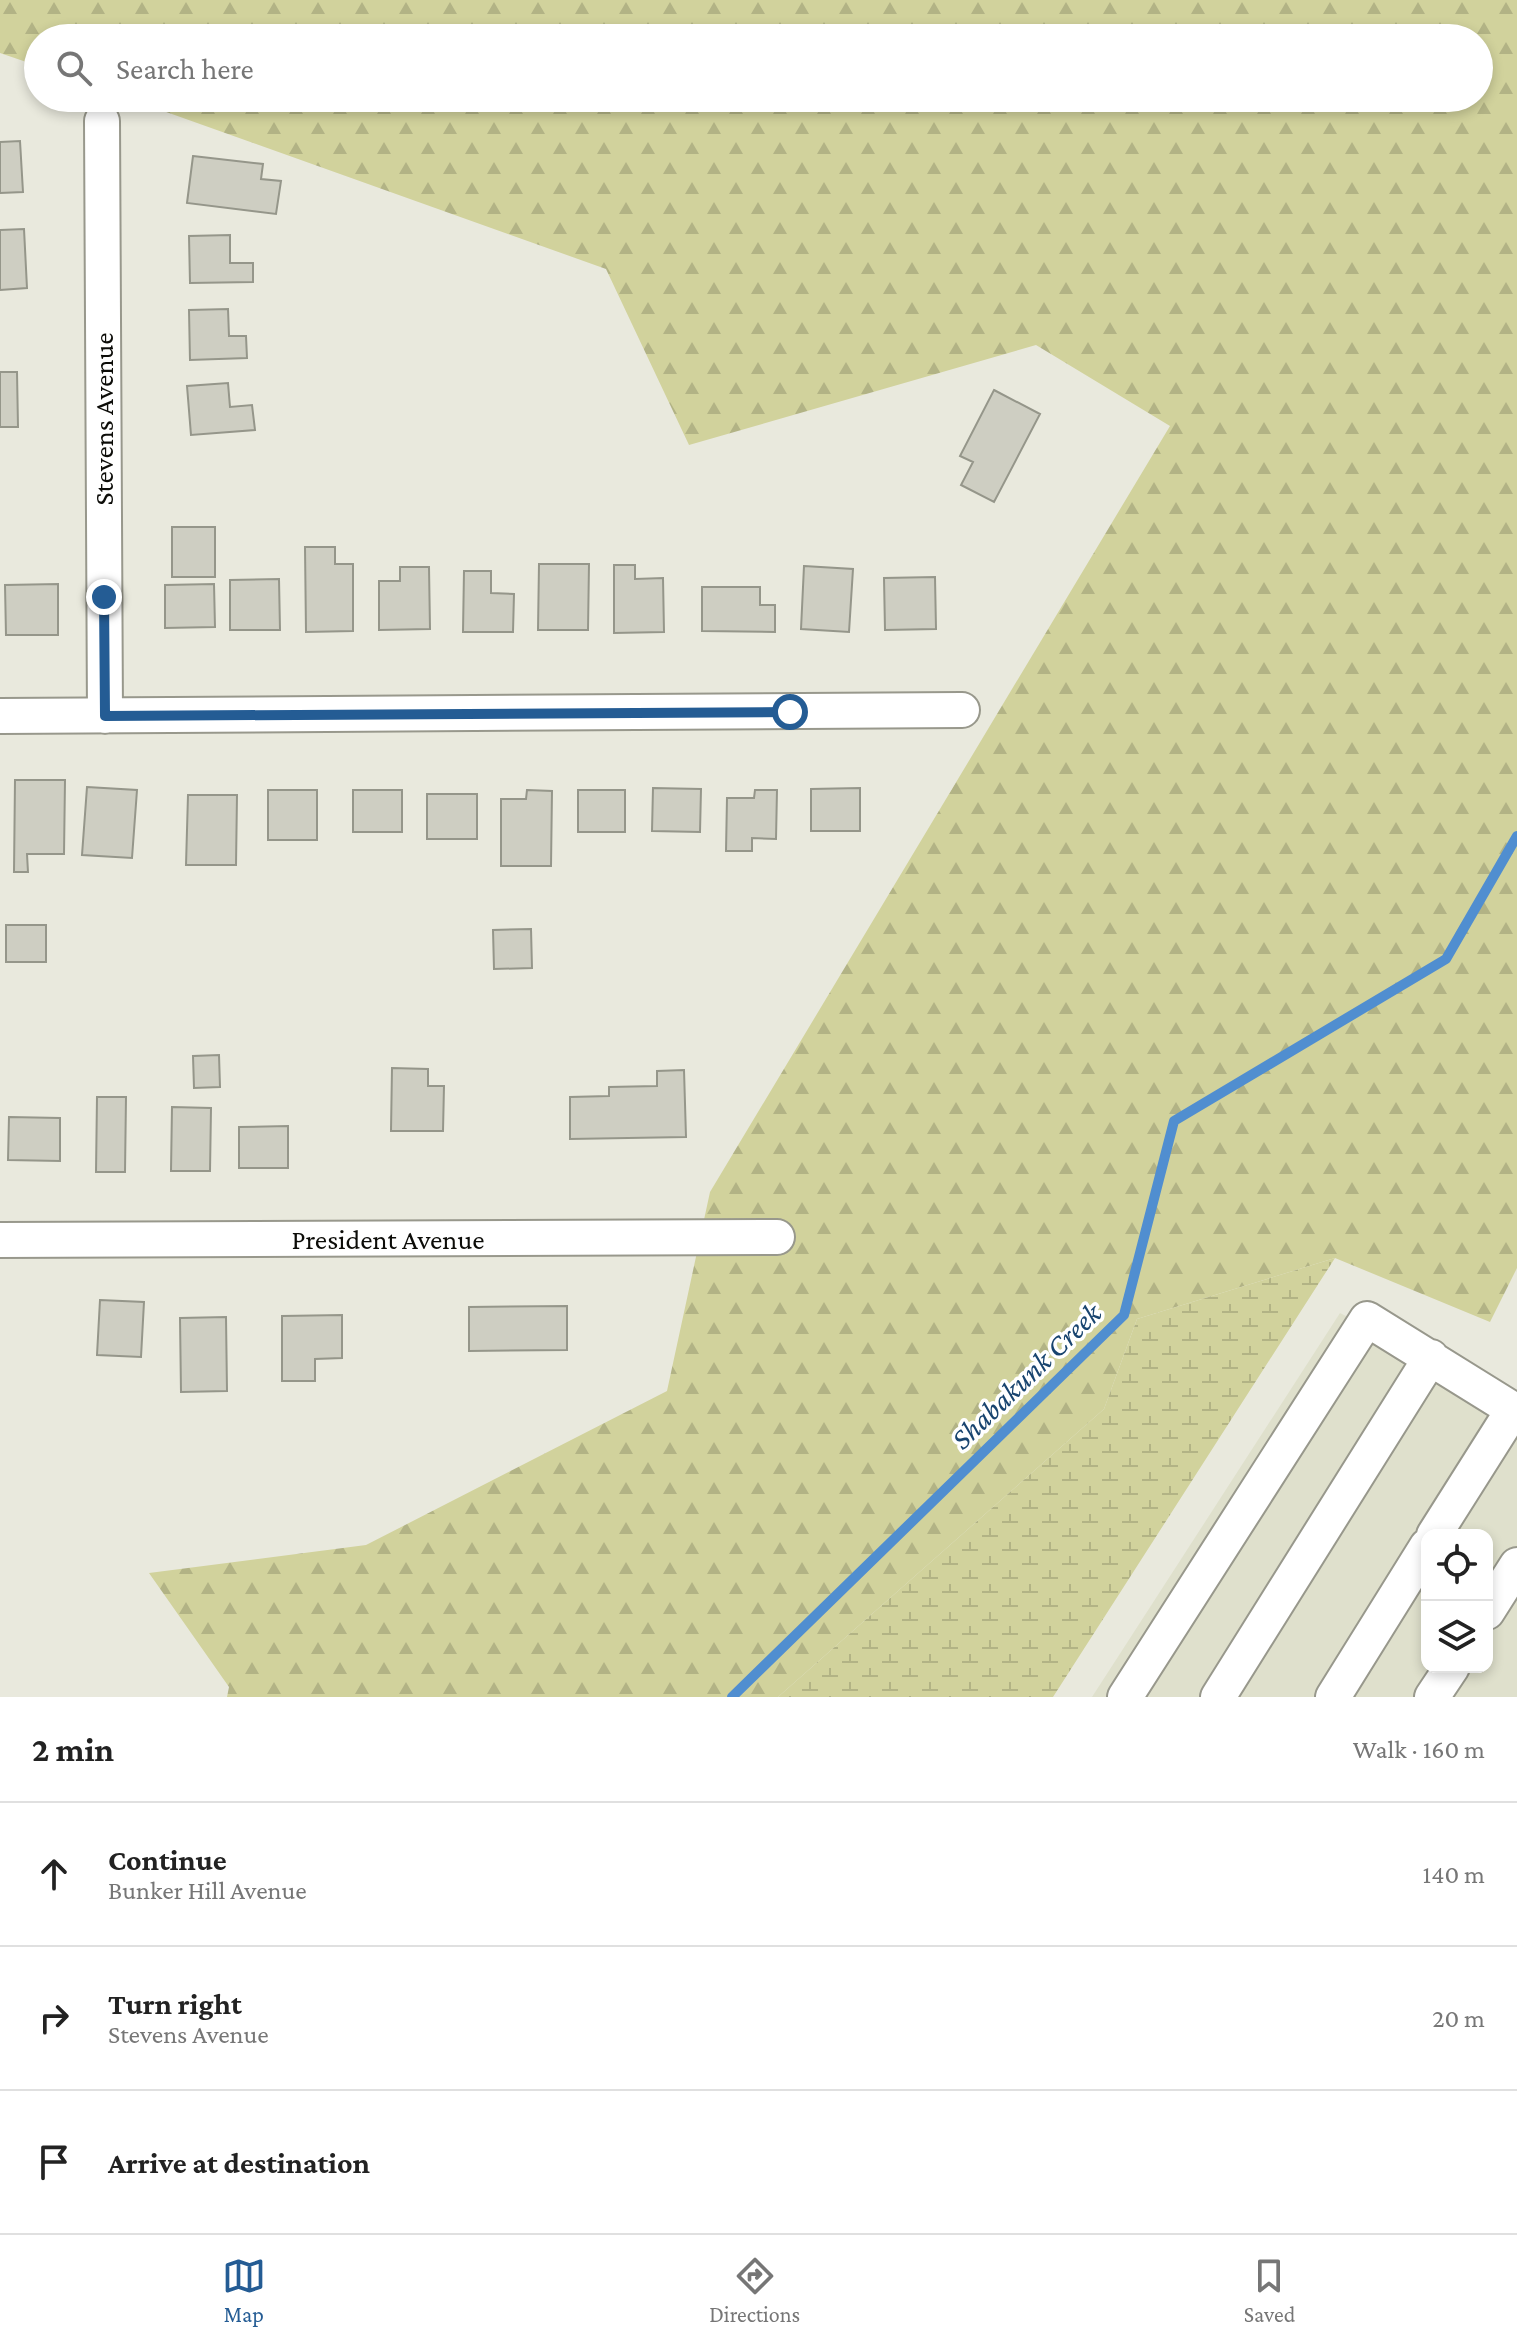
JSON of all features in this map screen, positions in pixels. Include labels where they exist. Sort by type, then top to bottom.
[{"type":"street","name":"Stevens Avenue","points":[[102,121],[105,716]]},
{"type":"street","points":[[0,716],[962,710]]},
{"type":"street","name":"President Avenue","points":[[0,1240],[777,1237]]},
{"type":"street","points":[[1125,1697],[1367,1319],[1515,1411],[1438,1529]]},
{"type":"street","points":[[1218,1697],[1431,1357]]},
{"type":"street","points":[[1333,1697],[1421,1556]]},
{"type":"street","points":[[1493,1603],[1517,1565]]},
{"type":"street","points":[[1432,1697],[1448,1673]]},
{"type":"shaded area","points":[[1340,1313],[1517,1403],[1517,1697],[1092,1697]]},
{"type":"green space","points":[[0,0],[1517,0],[1517,1268],[1490,1322],[1335,1258],[1137,1319],[1104,1409],[778,1697],[227,1697],[229,1687],[149,1573],[366,1545],[667,1391],[710,1192],[1170,426],[1036,345],[689,445],[606,269],[166,112],[1493,112],[1493,24],[24,24],[24,61],[0,53]]},
{"type":"green space","points":[[1335,1258],[1053,1697],[778,1697],[1104,1409],[1137,1319]]},
{"type":"building","points":[[20,141],[23,192],[0,193],[0,142]]},
{"type":"building","points":[[193,156],[263,164],[261,179],[281,181],[276,214],[187,203]]},
{"type":"building","points":[[24,229],[27,288],[0,290],[0,230]]},
{"type":"building","points":[[230,235],[230,263],[253,263],[253,282],[190,283],[189,236]]},
{"type":"building","points":[[228,309],[229,336],[246,336],[247,358],[190,360],[189,310]]},
{"type":"building","points":[[0,372],[17,372],[18,427],[0,427]]},
{"type":"building","points":[[228,383],[230,407],[252,405],[255,430],[191,435],[187,386]]},
{"type":"building","points":[[994,390],[1040,414],[994,502],[961,485],[973,462],[960,456]]},
{"type":"building","points":[[172,527],[215,527],[215,577],[172,577]]},
{"type":"building","points":[[305,547],[335,547],[335,564],[353,564],[353,631],[306,632]]},
{"type":"building","points":[[539,564],[589,564],[588,630],[538,630]]},
{"type":"building","points":[[614,565],[635,565],[635,579],[663,578],[664,632],[614,633]]},
{"type":"building","points":[[804,566],[853,569],[849,632],[801,629]]},
{"type":"building","points":[[400,567],[429,567],[430,629],[379,630],[379,581],[400,581]]},
{"type":"building","points":[[464,571],[491,571],[491,593],[514,594],[513,632],[463,632]]},
{"type":"building","points":[[935,577],[936,629],[885,630],[884,578]]},
{"type":"building","points":[[279,579],[280,630],[230,630],[230,580]]},
{"type":"building","points":[[58,584],[58,635],[6,635],[5,585]]},
{"type":"building","points":[[214,584],[215,627],[165,628],[165,585]]},
{"type":"building","points":[[702,587],[760,587],[760,605],[775,605],[775,632],[702,631]]},
{"type":"building","points":[[15,780],[65,780],[64,854],[27,854],[28,872],[14,872]]},
{"type":"building","points":[[87,787],[137,790],[132,858],[82,855]]},
{"type":"building","points":[[653,788],[701,789],[700,832],[652,831]]},
{"type":"building","points":[[860,788],[860,831],[811,831],[811,789]]},
{"type":"building","points":[[268,790],[317,790],[317,840],[268,840]]},
{"type":"building","points":[[353,790],[402,790],[402,832],[353,832]]},
{"type":"building","points":[[527,790],[552,791],[551,866],[501,866],[501,799],[526,799]]},
{"type":"building","points":[[578,790],[625,790],[625,832],[578,832]]},
{"type":"building","points":[[755,790],[777,790],[776,839],[752,838],[752,851],[726,851],[727,798],[754,798]]},
{"type":"building","points":[[427,794],[477,794],[477,839],[427,839]]},
{"type":"building","points":[[188,795],[237,795],[236,865],[186,865]]},
{"type":"building","points":[[6,925],[46,925],[46,962],[6,962]]},
{"type":"building","points":[[531,929],[532,968],[494,969],[493,930]]},
{"type":"building","points":[[219,1055],[220,1087],[194,1088],[193,1056]]},
{"type":"building","points":[[392,1068],[428,1069],[428,1086],[444,1086],[443,1131],[391,1131]]},
{"type":"building","points":[[684,1070],[686,1137],[570,1139],[570,1097],[609,1096],[609,1087],[657,1086],[657,1071]]},
{"type":"building","points":[[97,1097],[126,1097],[125,1172],[96,1172]]},
{"type":"building","points":[[172,1107],[211,1108],[210,1171],[171,1171]]},
{"type":"building","points":[[9,1117],[60,1118],[60,1161],[8,1160]]},
{"type":"building","points":[[288,1126],[288,1168],[239,1168],[239,1127]]},
{"type":"building","points":[[100,1300],[144,1302],[141,1357],[97,1355]]},
{"type":"building","points":[[567,1306],[567,1350],[469,1351],[469,1307]]},
{"type":"building","points":[[342,1315],[342,1358],[315,1359],[315,1381],[282,1381],[282,1316]]},
{"type":"building","points":[[226,1317],[227,1391],[181,1392],[180,1318]]},
{"type":"waterway","name":"Shabakunk Creek","points":[[732,1697],[1124,1315],[1174,1121],[1446,959],[1517,836]]},
{"type":"route","points":[[104,597],[105,716],[790,712]]}]
